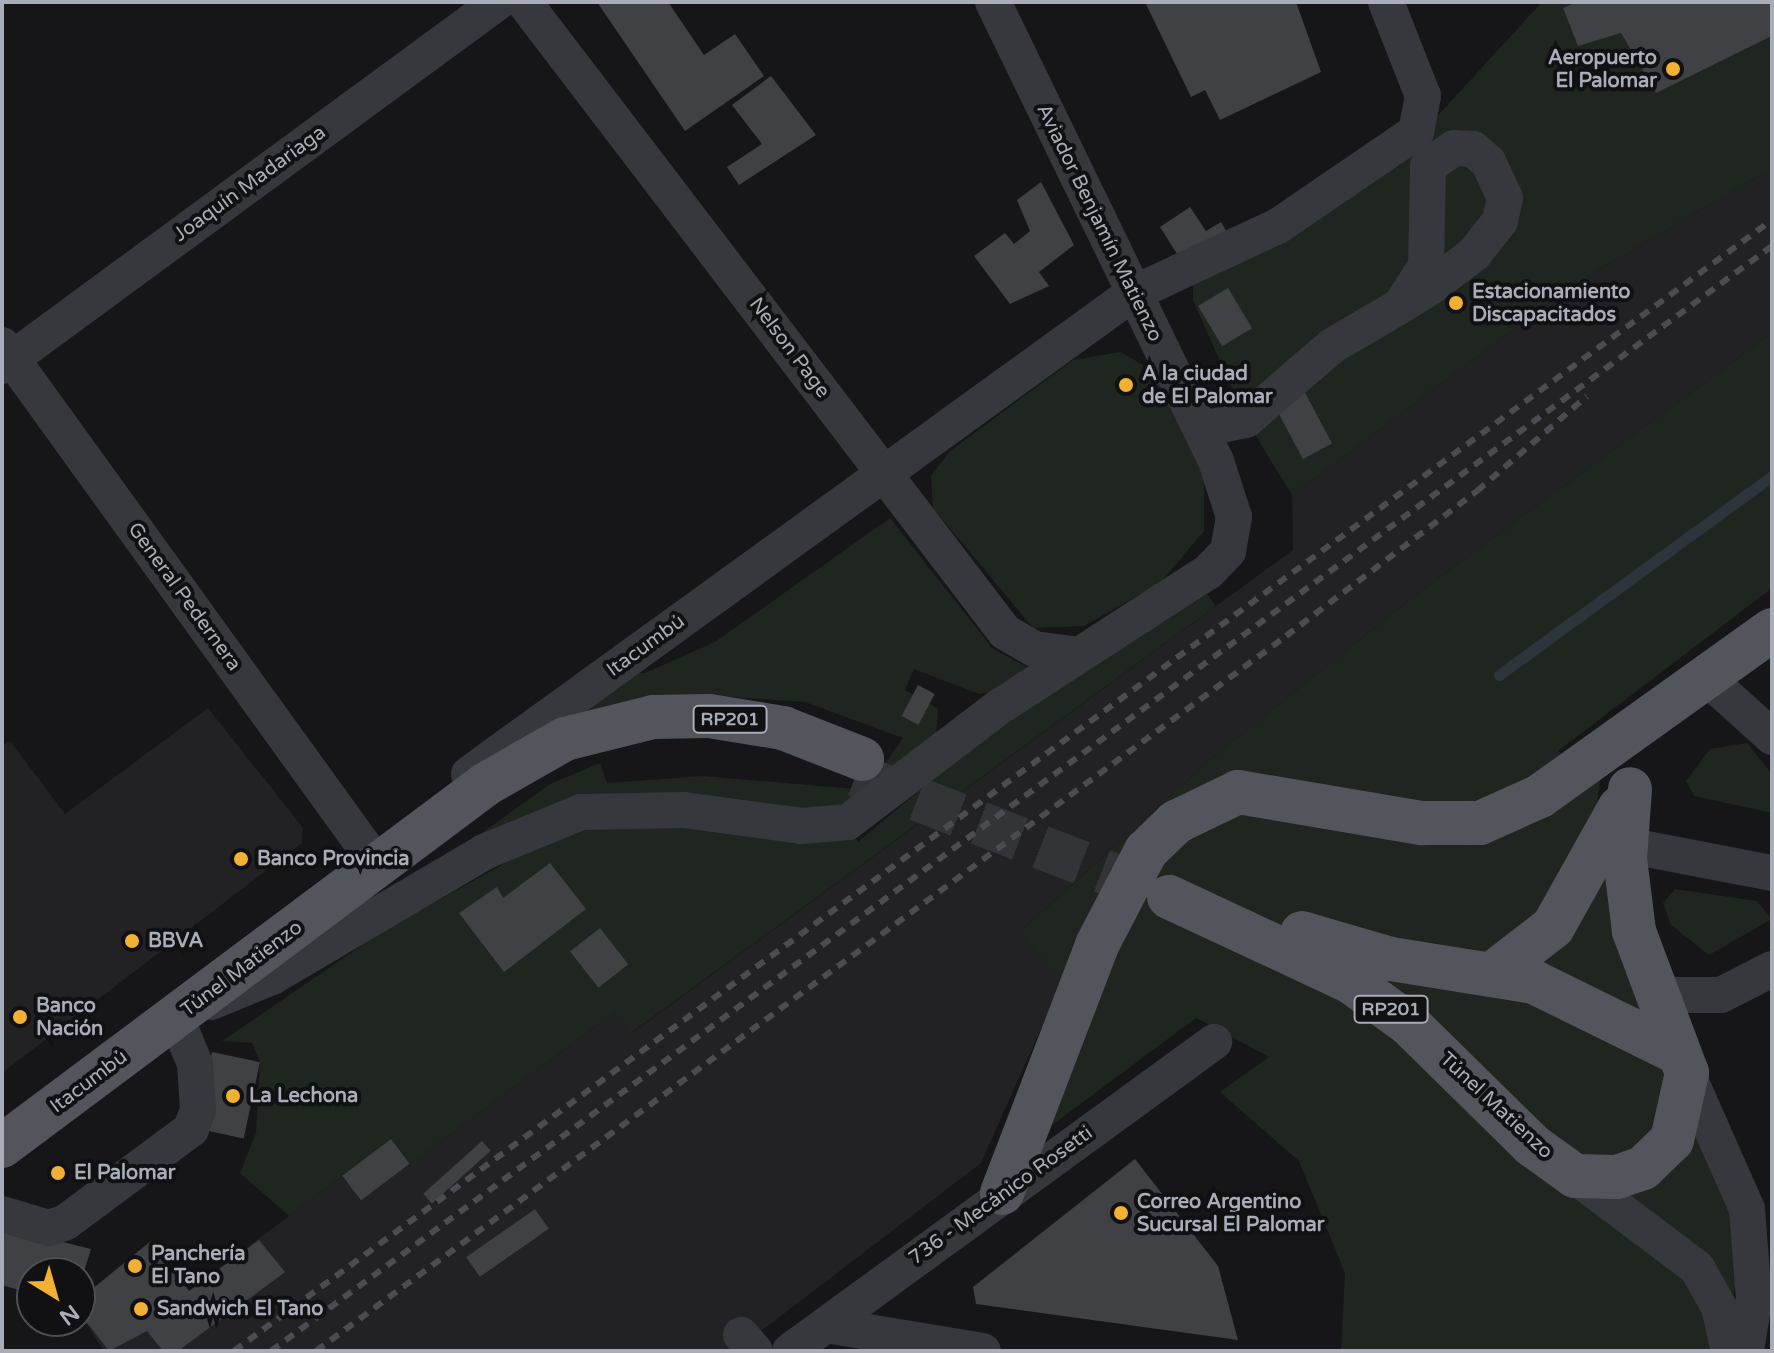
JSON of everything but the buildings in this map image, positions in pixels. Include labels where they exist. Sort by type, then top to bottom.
[{"type":"main road","points":[[1002,1193],[1111,916],[1146,851],[1176,822],[1238,792],[1422,823],[1480,823],[1540,796],[1709,680],[1772,630]]},
{"type":"main road","points":[[1496,971],[1553,927],[1630,789],[1709,680]]},
{"type":"main road","name":"Túnel Matienzo","points":[[176,1018],[340,918],[516,787],[576,754],[662,736],[715,735],[757,740],[859,767]]},
{"type":"main road","points":[[1575,1176],[1617,1177],[1663,1153],[1679,1120],[1683,1063],[1634,931],[1626,845],[1630,789]]},
{"type":"main road","name":"Túnel Matienzo","points":[[1575,1176],[1532,1145],[1384,1003],[1172,886],[1316,939],[1391,959],[1496,971],[1593,1007],[1683,1063]]},
{"type":"main road","name":"Itacumbú","points":[[2,1146],[176,1018]]},
{"type":"street","name":"Joaquín Madariaga","points":[[5,356],[498,2]]},
{"type":"street","name":"Nelson Page","points":[[524,2],[1005,632],[1034,649],[1079,655]]},
{"type":"street","name":"Aviador Benjamín Matienzo","points":[[993,2],[1132,294],[1202,429],[1234,517],[1228,551],[1208,572]]},
{"type":"street","name":"Itacumbú","points":[[176,1018],[366,849],[1132,294],[1278,226],[1416,132],[1423,96],[1386,2]]},
{"type":"street","points":[[1202,429],[1246,420],[1332,346],[1400,306]]},
{"type":"street","name":"General Pedernera","points":[[5,356],[366,849]]},
{"type":"street","name":"Itacumbú","points":[[176,1018],[272,977],[484,852],[569,815],[684,810],[802,826],[848,822],[1079,655],[1208,572]]},
{"type":"street","points":[[1709,680],[1772,737]]},
{"type":"street","points":[[1626,845],[1772,873]]},
{"type":"street","points":[[1656,995],[1721,995],[1772,969]]},
{"type":"street","points":[[2,1214],[49,1228],[66,1222],[191,1129],[198,1110],[195,1064],[176,1018]]},
{"type":"street","name":"736 - Mecánico Rosetti","points":[[790,1351],[1002,1193],[1214,1042]]},
{"type":"street","points":[[1683,1063],[1747,1209],[1754,1301],[1746,1351]]},
{"type":"street","points":[[1575,1176],[1697,1268],[1719,1307],[1729,1351]]},
{"type":"street","points":[[826,1325],[983,1351]]},
{"type":"shaded area","points":[[1542,2],[1577,2],[1563,8],[1578,45],[1621,33],[1656,93],[1772,36],[1772,168],[1571,286],[1292,495],[1246,420],[1193,300],[1193,276],[1408,148]]},
{"type":"shaded area","points":[[1772,168],[1772,333],[1421,591],[1219,752],[1022,930],[1063,979],[981,1163],[735,1351],[104,1351],[95,1337],[96,1286],[151,1241],[189,1291],[342,1176],[361,1200],[615,1012],[632,1033],[1293,550],[1292,495],[1571,286]]},
{"type":"shaded area","points":[[1772,333],[1772,588],[1558,751],[1600,781],[1593,834],[1713,1132],[1740,1257],[1724,1351],[1341,1351],[1345,1273],[1299,1161],[1220,1092],[1269,1057],[1196,1018],[1040,1134],[1093,994],[1058,977],[1021,931],[1219,752],[1421,591]]},
{"type":"shaded area","points":[[1121,352],[1156,373],[1204,468],[1204,531],[1160,583],[1084,626],[1033,628],[933,508],[931,476],[950,451],[1073,360]]},
{"type":"shaded area","points":[[890,518],[993,649],[1029,668],[1010,688],[979,694],[914,669],[905,690],[938,709],[936,735],[872,796],[831,814],[797,819],[684,803],[579,804],[507,825],[422,876],[550,784],[600,763],[607,783],[702,776],[866,790],[903,738],[805,702],[700,695],[606,709],[534,739],[525,731],[612,673],[645,673],[715,642]]},
{"type":"shaded area","points":[[1207,594],[1216,606],[631,1033],[615,1012],[410,1164],[391,1139],[289,1216],[240,1173],[256,1133],[260,1062],[252,1043],[222,1041],[383,931],[536,846],[603,823],[848,822],[858,842],[978,741]]},
{"type":"shaded area","points":[[208,708],[303,828],[302,843],[2,1073],[2,746],[10,741],[65,814]]},
{"type":"shaded area","points":[[1747,743],[1772,774],[1772,813],[1694,796],[1686,781],[1710,749]]},
{"type":"shaded area","points":[[1675,889],[1757,901],[1772,919],[1709,955],[1671,925],[1663,903]]},
{"type":"waterway","points":[[1499,675],[1772,476]]},
{"type":"tunnel","points":[[856,775],[1167,896]]},
{"type":"railway","points":[[234,1351],[1772,220]]},
{"type":"railway","points":[[271,1351],[1772,246]]},
{"type":"railway","points":[[316,1351],[1286,636],[1477,491],[1587,396]]},
{"type":"place","name":"Aeropuerto El Palomar","points":[[1673,69]]},
{"type":"place","name":"Estacionamiento Discapacitados","points":[[1456,303]]},
{"type":"place","name":"A la ciudad de El Palomar","points":[[1126,385]]},
{"type":"place","name":"Banco Provincia","points":[[241,859]]},
{"type":"place","name":"BBVA","points":[[132,941]]},
{"type":"place","name":"Banco Nación","points":[[20,1017]]},
{"type":"place","name":"La Lechona","points":[[233,1096]]},
{"type":"place","name":"El Palomar","points":[[58,1173]]},
{"type":"place","name":"Correo Argentino Sucursal El Palomar","points":[[1121,1213]]},
{"type":"place","name":"Panchería El Tano","points":[[135,1266]]},
{"type":"place","name":"Sandwich El Tano","points":[[141,1309]]}]
